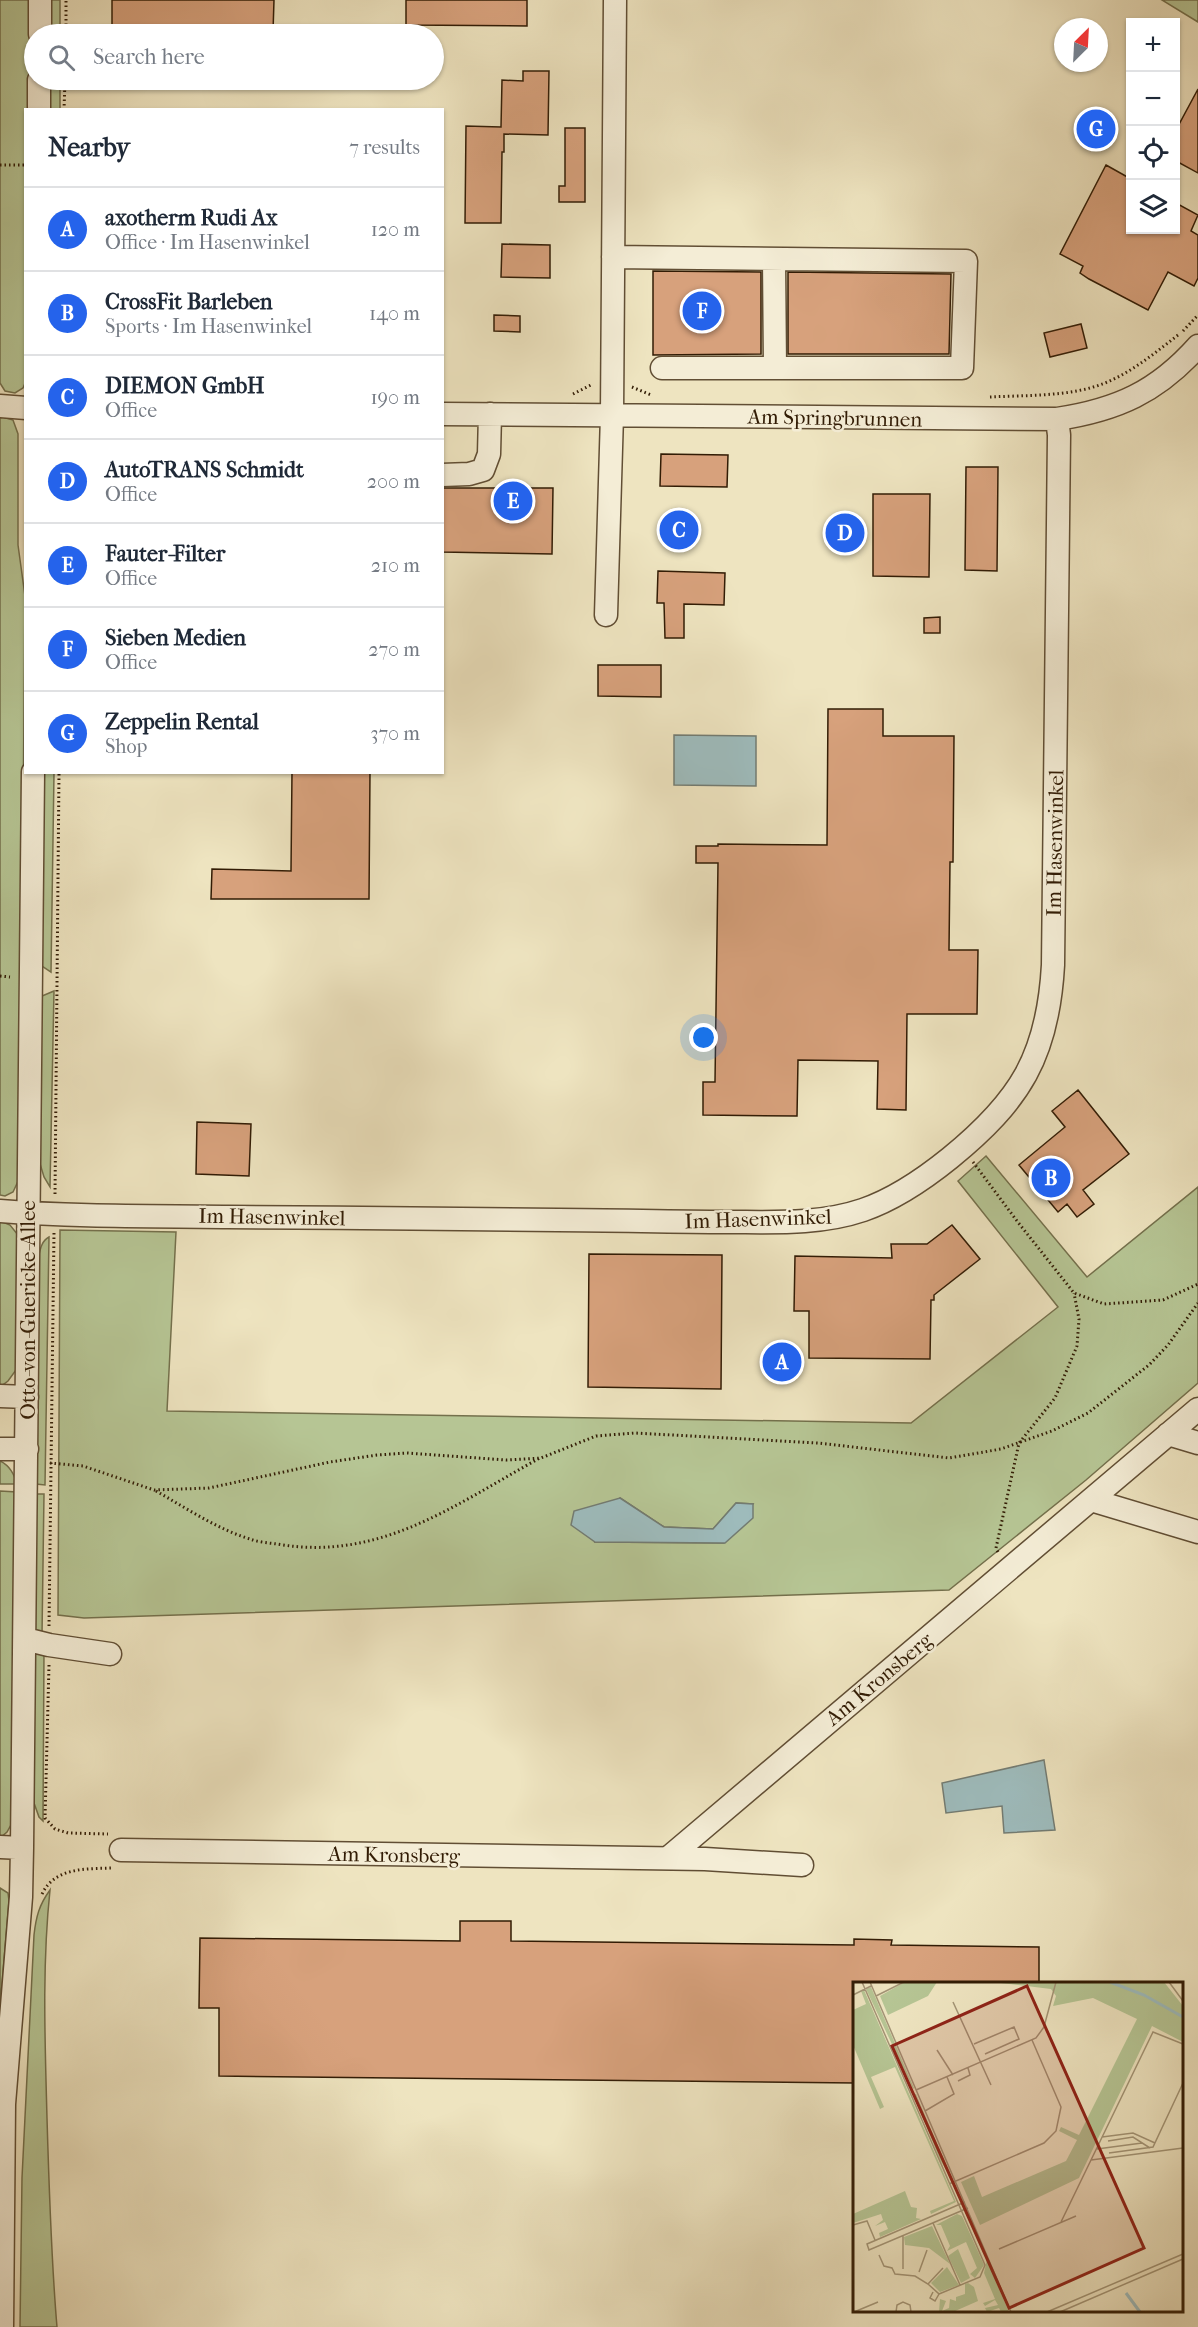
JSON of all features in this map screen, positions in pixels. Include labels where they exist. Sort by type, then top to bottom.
[{"type":"street","points":[[40,0],[40,24]]},
{"type":"street","points":[[606,615],[612,415],[615,0]]},
{"type":"street","points":[[39,90],[39,108]]},
{"type":"street","points":[[613,256],[966,261],[962,368],[662,368]]},
{"type":"street","points":[[774,259],[775,368]]},
{"type":"street","name":"Am Springbrunnen","points":[[444,414],[1057,419],[1105,410],[1130,400],[1167,377],[1198,346]]},
{"type":"street","points":[[0,406],[24,408]]},
{"type":"street","points":[[444,475],[469,474],[483,470],[489,454],[490,414]]},
{"type":"street","name":"Im Hasenwinkel","points":[[0,1211],[28,1214],[689,1222],[804,1221],[840,1217],[880,1203],[933,1172],[963,1148],[1000,1113],[1017,1092],[1038,1050],[1050,1001],[1053,965],[1059,435],[1057,419]]},
{"type":"street","name":"Otto-von-Guericke-Allee","points":[[2,2327],[4,2104],[21,1897],[11,1848],[25,1639],[33,774]]},
{"type":"street","points":[[0,1396],[27,1396]]},
{"type":"street","name":"Am Kronsberg","points":[[668,1858],[1198,1409]]},
{"type":"street","points":[[1168,1434],[1198,1443]]},
{"type":"street","points":[[0,1449],[27,1449]]},
{"type":"street","points":[[1098,1493],[1198,1532]]},
{"type":"street","points":[[25,1639],[110,1654]]},
{"type":"street","name":"Am Kronsberg","points":[[120,1850],[668,1858],[802,1865]]},
{"type":"path","points":[[66,0],[66,24]]},
{"type":"path","points":[[64,108],[65,90]]},
{"type":"path","points":[[0,165],[24,165]]},
{"type":"path","points":[[1017,396],[1065,392],[1103,384],[1136,366],[1178,336],[1198,315]]},
{"type":"path","points":[[42,1894],[47,1884],[55,1877],[67,1872],[121,1868],[120,1834],[68,1833],[55,1829],[45,1818],[59,774]]},
{"type":"path","points":[[963,1148],[1074,1293],[1079,1318],[1077,1346],[1055,1398],[1019,1443],[996,1548],[1007,1571]]},
{"type":"path","points":[[1074,1293],[1104,1304],[1163,1300],[1198,1284]]},
{"type":"path","points":[[50,1463],[83,1466],[154,1490],[198,1515],[250,1540],[302,1548],[349,1545],[390,1536],[422,1523],[541,1458],[596,1436],[635,1433],[818,1443],[949,1458],[1001,1449],[1052,1431],[1088,1413],[1121,1389],[1168,1345],[1198,1303]]},
{"type":"path","points":[[154,1490],[209,1488],[330,1462],[377,1455],[407,1453],[506,1460],[541,1458]]},
{"type":"green space","points":[[0,0],[32,0],[32,24],[24,24],[24,90],[31,90],[31,108],[24,108],[24,386],[15,393],[5,391],[0,383]]},
{"type":"green space","points":[[49,0],[60,0],[60,24],[49,24]]},
{"type":"green space","points":[[1162,0],[1198,0],[1198,22]]},
{"type":"green space","points":[[48,90],[60,90],[60,108],[48,108]]},
{"type":"green space","points":[[0,418],[13,420],[18,434],[18,545],[24,589],[20,1177],[13,1192],[5,1196],[0,1195]]},
{"type":"green space","points":[[42,774],[54,774],[51,972],[42,966]]},
{"type":"green space","points":[[54,991],[50,1187],[44,1177],[38,1157],[42,996]]},
{"type":"green space","points":[[986,1156],[1087,1277],[1198,1187],[1198,1383],[1086,1480],[949,1590],[84,1618],[58,1615],[60,1230],[176,1232],[167,1411],[911,1423],[1058,1307],[958,1181]],"holes":[[[620,1498],[664,1527],[713,1529],[736,1503],[753,1504],[724,1543],[595,1542]]]},
{"type":"green space","points":[[0,1221],[10,1225],[18,1235],[16,1370],[0,1387]]},
{"type":"green space","points":[[49,1237],[45,1485],[36,1484],[38,1259],[43,1244]]},
{"type":"green space","points":[[0,1461],[11,1471],[17,1484],[0,1484]]},
{"type":"green space","points":[[0,1491],[17,1492],[12,1823],[0,1838]]},
{"type":"green space","points":[[35,1494],[44,1494],[42,1635],[34,1633]]},
{"type":"green space","points":[[34,1648],[44,1650],[43,1821],[34,1803]]},
{"type":"green space","points":[[0,1888],[8,1893],[9,1901],[0,2007]]},
{"type":"green space","points":[[50,1890],[46,1947],[45,2032],[53,2275],[57,2327],[20,2327],[22,2178],[34,1935],[39,1911]]},
{"type":"water","points":[[674,735],[756,736],[756,786],[674,785]]},
{"type":"water","points":[[620,1498],[664,1527],[713,1529],[736,1503],[753,1504],[753,1518],[725,1543],[595,1542],[571,1525],[574,1511]]},
{"type":"water","points":[[1044,1760],[1055,1830],[1004,1833],[1002,1806],[946,1813],[942,1783]]},
{"type":"building","points":[[112,0],[274,0],[273,24],[112,24]]},
{"type":"building","points":[[406,0],[527,0],[527,26],[406,24]]},
{"type":"building","points":[[523,71],[549,71],[548,135],[504,134],[501,223],[465,223],[466,126],[501,127],[502,80],[523,81]]},
{"type":"building","points":[[1198,89],[1198,173],[1180,163],[1180,123]]},
{"type":"building","points":[[565,128],[585,128],[585,202],[559,202],[559,186],[565,186]]},
{"type":"building","points":[[1106,165],[1126,176],[1126,234],[1180,234],[1180,205],[1198,215],[1191,231],[1198,235],[1198,278],[1194,286],[1168,272],[1148,310],[1089,279],[1080,273],[1083,266],[1060,254]]},
{"type":"building","points":[[502,244],[550,245],[550,278],[501,277]]},
{"type":"building","points":[[653,271],[761,272],[761,354],[653,355]]},
{"type":"building","points":[[788,272],[951,274],[949,354],[788,354]]},
{"type":"building","points":[[494,315],[520,316],[520,332],[494,331]]},
{"type":"building","points":[[1081,324],[1087,348],[1050,357],[1044,333]]},
{"type":"building","points":[[661,454],[728,455],[727,487],[660,486]]},
{"type":"building","points":[[966,467],[998,467],[997,571],[965,570]]},
{"type":"building","points":[[444,488],[553,488],[552,554],[444,552]]},
{"type":"building","points":[[873,494],[930,494],[929,577],[873,576]]},
{"type":"building","points":[[658,571],[725,573],[724,605],[684,604],[684,638],[665,638],[664,603],[657,603]]},
{"type":"building","points":[[940,617],[940,633],[924,633],[924,618]]},
{"type":"building","points":[[598,665],[661,665],[661,697],[598,696]]},
{"type":"building","points":[[828,709],[883,709],[883,736],[954,736],[953,862],[950,862],[949,950],[978,950],[977,1014],[907,1014],[906,1110],[877,1109],[878,1061],[798,1060],[797,1116],[703,1115],[703,1082],[715,1082],[718,863],[696,863],[696,846],[718,846],[718,844],[827,845]]},
{"type":"building","points":[[292,774],[370,774],[369,899],[211,899],[212,869],[291,871]]},
{"type":"building","points":[[1078,1090],[1129,1154],[1083,1190],[1094,1204],[1077,1217],[1067,1204],[1058,1212],[1019,1165],[1065,1127],[1052,1111]]},
{"type":"building","points":[[197,1122],[251,1124],[249,1176],[196,1174]]},
{"type":"building","points":[[952,1225],[980,1259],[934,1295],[934,1300],[931,1300],[930,1359],[809,1358],[809,1311],[794,1311],[795,1256],[892,1258],[891,1244],[927,1244]]},
{"type":"building","points":[[589,1254],[722,1255],[721,1389],[588,1387]]},
{"type":"building","points":[[460,1921],[511,1921],[511,1941],[854,1945],[854,1939],[892,1940],[891,1945],[1039,1947],[1039,1982],[853,1982],[853,2083],[219,2076],[219,2008],[199,2008],[200,1938],[460,1941]]},
{"type":"place","name":"Zeppelin Rental","points":[[1096,129]]},
{"type":"place","name":"Sieben Medien","points":[[702,311]]},
{"type":"place","name":"Fauter-Filter","points":[[513,501]]},
{"type":"place","name":"DIEMON GmbH","points":[[679,530]]},
{"type":"place","name":"AutoTRANS Schmidt","points":[[845,533]]},
{"type":"place","name":"CrossFit Barleben","points":[[1051,1178]]},
{"type":"place","name":"axotherm Rudi Ax","points":[[782,1362]]}]
